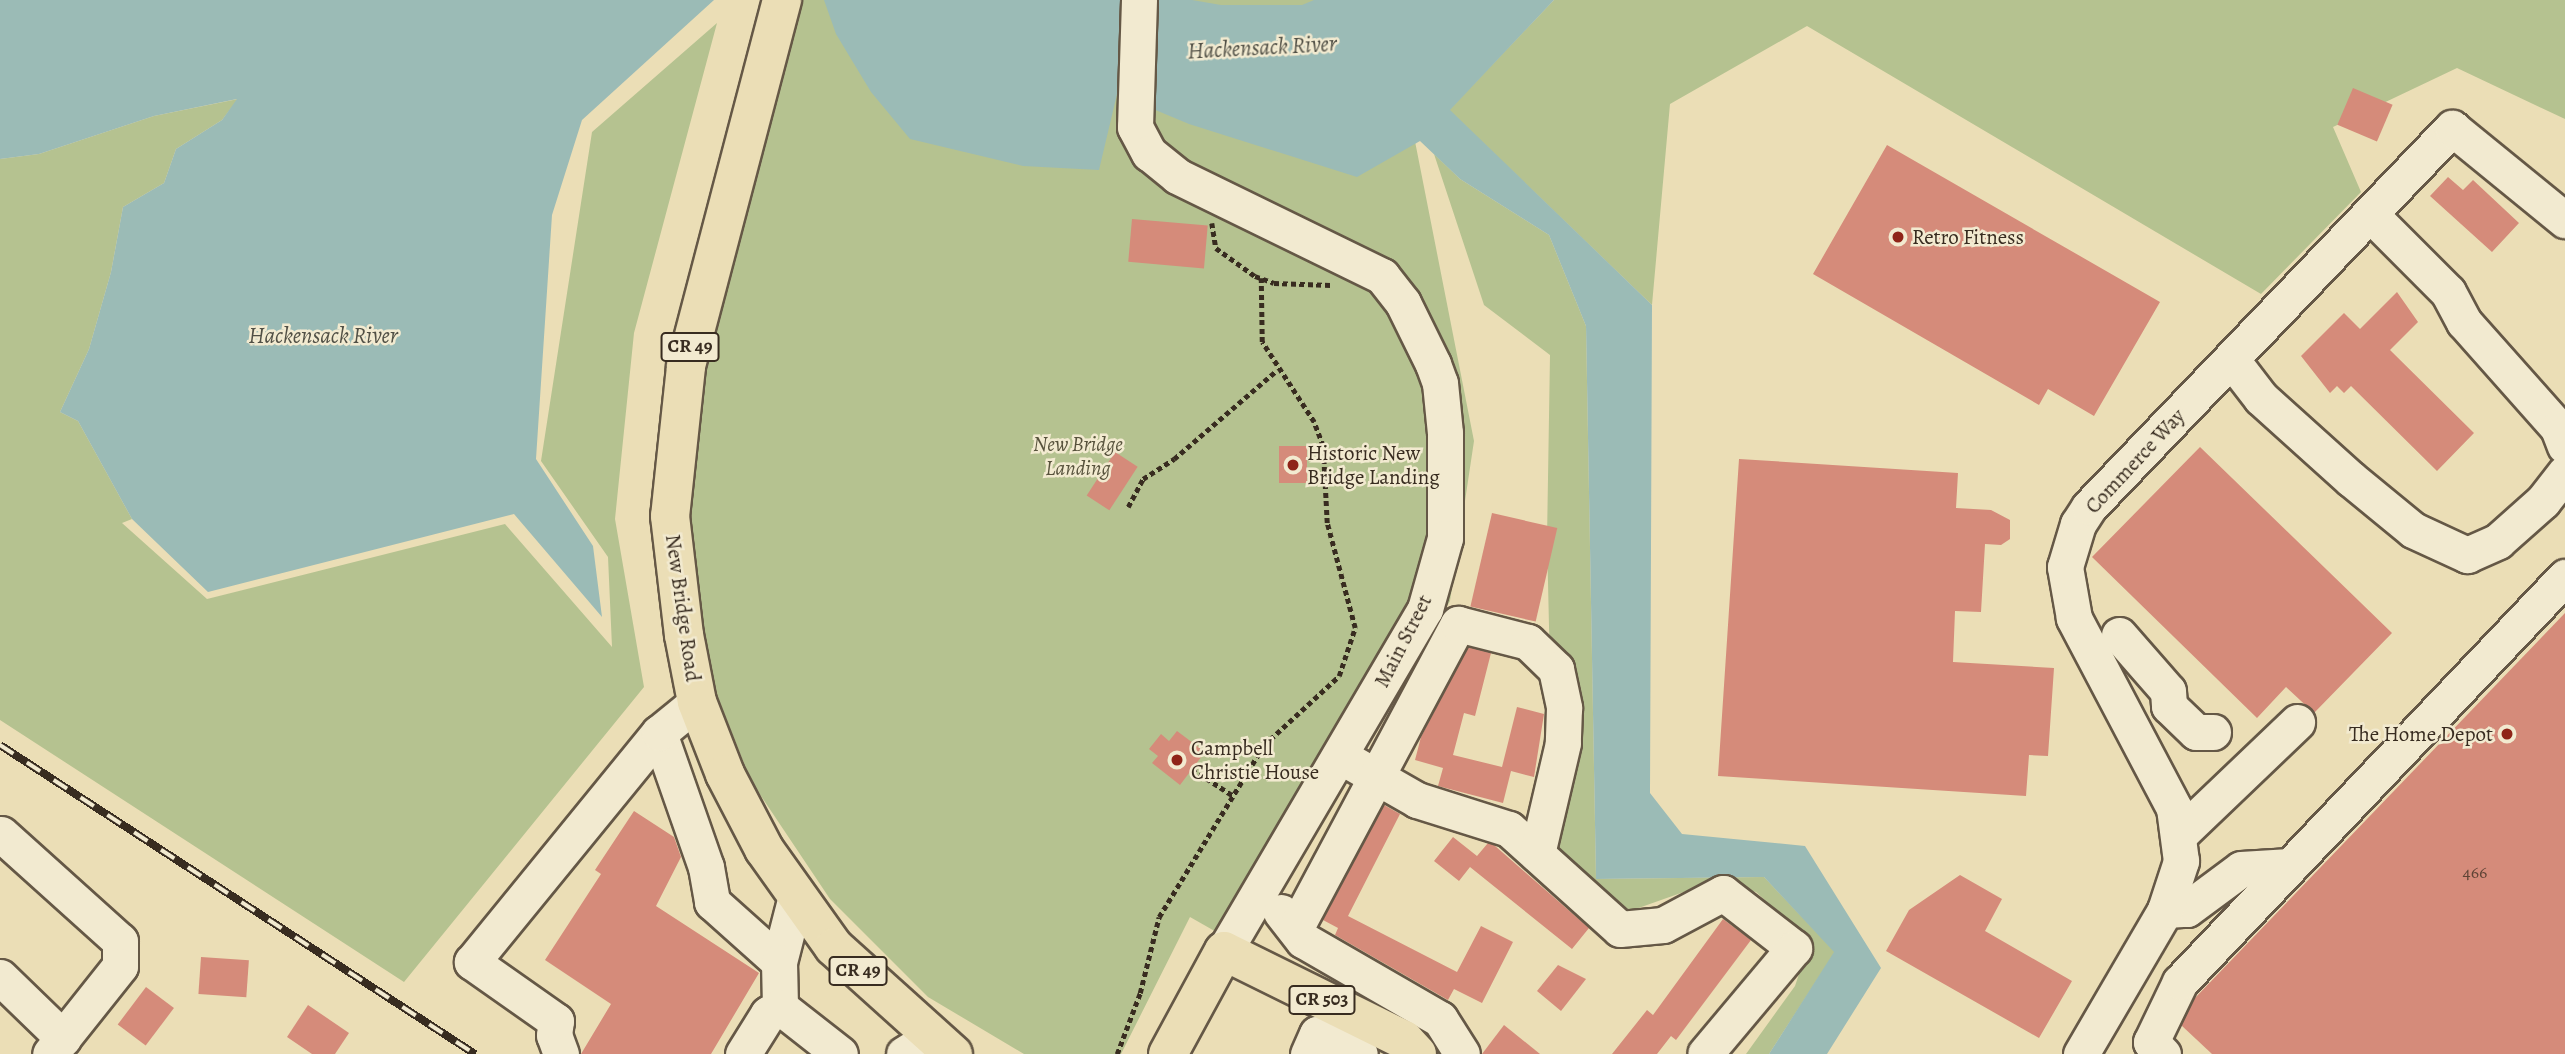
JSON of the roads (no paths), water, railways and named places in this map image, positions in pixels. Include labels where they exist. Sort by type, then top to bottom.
[{"type":"main road","name":"New Bridge Road","points":[[781,1],[702,298],[675,439],[670,516],[675,575],[697,702],[725,774],[796,896],[834,947],[929,1048]]},
{"type":"main road","name":"Main Street","points":[[1168,1054],[1224,951]]},
{"type":"main road","name":"CR 503","points":[[1224,951],[1404,1040],[1417,1054]]},
{"type":"street","name":"Main Street","points":[[1139,0],[1135,127],[1149,153],[1177,176],[1382,276],[1404,303],[1440,383],[1449,492],[1445,538],[1425,609],[1224,951]]},
{"type":"street","name":"Commerce Way","points":[[2081,1054],[2165,911],[2181,861],[2180,834],[2174,808],[2074,618],[2065,567],[2069,545],[2089,507],[2452,128],[2565,219]]},
{"type":"street","points":[[2370,214],[2448,292],[2471,331],[2558,428],[2565,446]]},
{"type":"street","points":[[2231,359],[2261,398],[2413,530],[2468,555],[2498,541],[2543,501],[2565,472]]},
{"type":"street","points":[[2163,1054],[2151,1042],[2180,982],[2565,578]]},
{"type":"street","points":[[1295,929],[1458,624],[1528,642],[1556,669],[1564,708],[1563,743],[1537,854]]},
{"type":"street","points":[[2119,635],[2168,691],[2182,692],[2211,719],[2213,732],[2249,769]]},
{"type":"street","points":[[558,1037],[471,962],[659,733],[697,702]]},
{"type":"street","points":[[2180,834],[2297,722]]},
{"type":"street","points":[[659,733],[706,867],[712,902],[779,962]]},
{"type":"street","points":[[1340,756],[1417,800],[1509,829],[1620,929],[1662,925],[1723,892],[1794,948],[1705,1054]]},
{"type":"street","points":[[0,977],[57,1046],[120,966],[120,941],[1,834]]},
{"type":"street","points":[[2165,911],[2187,909],[2241,869],[2290,866]]},
{"type":"street","points":[[1262,888],[1303,940],[1440,1019],[1462,1054]]},
{"type":"street","points":[[780,1007],[779,962],[796,896]]},
{"type":"street","points":[[743,1054],[768,1014],[780,1007]]},
{"type":"street","points":[[780,1007],[841,1054]]},
{"type":"street","points":[[1308,1054],[1317,1034],[1360,1054]]},
{"type":"water","name":"Hackensack River","points":[[0,0],[714,0],[582,120],[552,215],[536,459],[593,546],[602,617],[514,514],[208,592],[132,519],[78,421],[60,412],[89,349],[111,272],[123,207],[164,183],[176,149],[222,120],[237,99],[154,116],[39,154],[0,159]]},
{"type":"water","points":[[824,0],[1192,0],[1221,5],[1302,5],[1314,0],[1554,0],[1450,110],[1652,305],[1650,793],[1682,834],[1805,846],[1881,968],[1827,1054],[1769,1054],[1834,952],[1764,877],[1596,879],[1586,326],[1549,235],[1460,179],[1420,141],[1357,177],[1189,124],[1117,94],[1099,170],[1023,166],[910,139],[871,92],[836,34]]},
{"type":"railway","points":[[0,745],[475,1054]]},
{"type":"place","name":"Retro Fitness","points":[[1898,237]]},
{"type":"place","name":"Historic New Bridge Landing","points":[[1293,465]]},
{"type":"place","name":"The Home Depot","points":[[2507,734]]},
{"type":"place","name":"Campbell Christie House","points":[[1177,760]]},
{"type":"park label","name":"New Bridge Landing","points":[[1078,456]]}]
